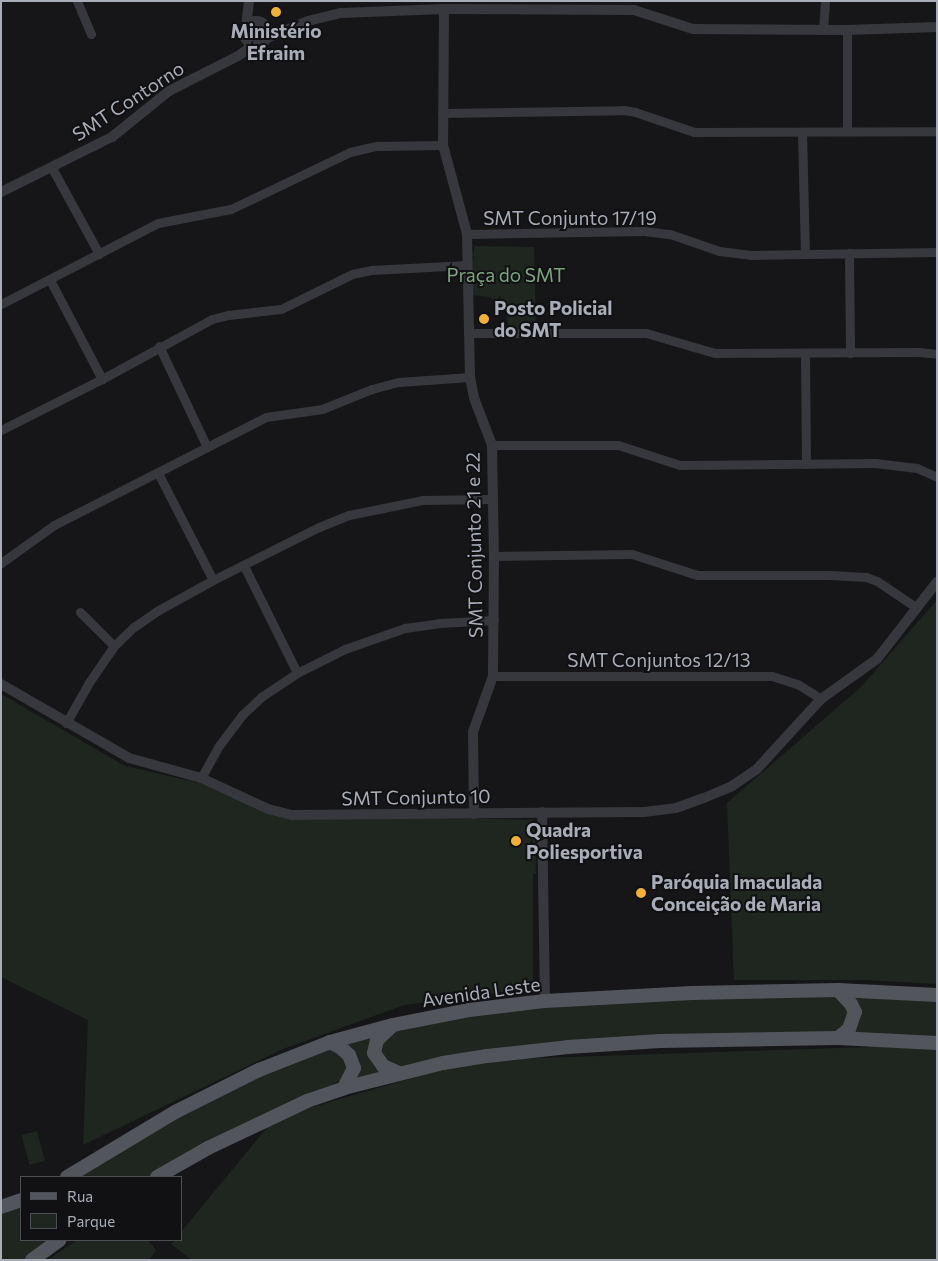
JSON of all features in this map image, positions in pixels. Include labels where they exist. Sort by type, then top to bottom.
[{"type":"main road","name":"Avenida Leste","points":[[69,1176],[216,1090],[258,1070],[330,1042],[394,1025],[469,1010],[545,1001],[692,993],[838,990],[937,996]]},
{"type":"main road","points":[[838,990],[851,1004],[855,1012],[848,1029],[838,1038]]},
{"type":"main road","points":[[394,1025],[377,1040],[374,1053],[383,1066],[399,1073]]},
{"type":"main road","points":[[158,1176],[270,1117],[344,1088],[399,1073],[487,1056],[568,1047],[660,1041],[838,1038],[937,1043]]},
{"type":"main road","points":[[330,1042],[340,1046],[349,1055],[354,1068],[344,1088]]},
{"type":"main road","points":[[1,1207],[20,1200]]},
{"type":"main road","points":[[32,1260],[59,1241]]},
{"type":"street","points":[[77,1],[91,34]]},
{"type":"street","points":[[251,1],[264,29],[261,44],[254,45],[245,38],[251,1]]},
{"type":"street","points":[[823,30],[825,1]]},
{"type":"street","points":[[246,26],[252,22],[264,29],[290,28],[318,18],[341,14],[443,5],[564,5],[634,10],[693,29],[846,30],[937,27]]},
{"type":"street","name":"SMT Conjunto 21 e 22","points":[[443,5],[442,113],[444,145],[467,234],[470,377],[474,398],[492,445],[491,499],[494,556],[492,676],[473,732],[474,814]]},
{"type":"street","points":[[846,30],[847,130]]},
{"type":"street","name":"SMT Contorno","points":[[220,64],[230,56],[245,38]]},
{"type":"street","name":"SMT Contorno","points":[[1,192],[112,137],[169,91],[254,45]]},
{"type":"street","points":[[442,113],[617,110],[635,112],[676,128],[694,132],[937,131]]},
{"type":"street","points":[[802,132],[805,253]]},
{"type":"street","points":[[1,304],[158,223],[232,209],[350,152],[376,146],[444,145]]},
{"type":"street","points":[[52,168],[99,254]]},
{"type":"street","name":"SMT Conjunto 17/19","points":[[467,234],[644,231],[670,234],[719,251],[734,254],[937,252]]},
{"type":"street","points":[[850,253],[850,353]]},
{"type":"street","points":[[1,430],[102,379],[159,346],[212,319],[228,315],[281,309],[352,274],[371,270],[467,266]]},
{"type":"street","points":[[50,280],[102,379]]},
{"type":"street","points":[[468,333],[646,333],[715,353],[919,352],[937,354]]},
{"type":"street","points":[[159,346],[207,447]]},
{"type":"street","points":[[805,353],[806,464]]},
{"type":"street","points":[[1,563],[54,525],[266,417],[322,408],[385,385],[399,382],[470,377]]},
{"type":"street","points":[[492,445],[618,445],[680,465],[882,464],[917,468],[937,477]]},
{"type":"street","points":[[158,473],[213,580]]},
{"type":"street","points":[[66,723],[90,681],[114,646],[134,627],[157,611],[213,580],[319,527],[349,515],[424,500],[491,499]]},
{"type":"street","points":[[494,556],[632,554],[697,575],[830,575],[866,578],[876,581],[917,608]]},
{"type":"street","points":[[244,566],[297,672]]},
{"type":"street","points":[[821,699],[877,659],[937,582]]},
{"type":"street","points":[[80,612],[114,646]]},
{"type":"street","points":[[201,778],[218,748],[242,715],[261,697],[297,672],[345,649],[404,628],[440,623],[494,620]]},
{"type":"street","name":"SMT Conjuntos 12/13","points":[[492,676],[772,676],[799,685],[821,699]]},
{"type":"street","name":"SMT Conjunto 10","points":[[1,684],[129,758],[201,778],[268,809],[292,815],[644,812],[676,808],[732,786],[757,768],[821,699]]},
{"type":"street","points":[[542,812],[545,1001]]},
{"type":"green space","name":"Praça do SMT","points":[[474,246],[534,247],[536,331],[510,331],[505,309],[498,302],[489,297],[472,295]]},
{"type":"green space","points":[[937,600],[937,984],[866,980],[734,980],[727,803],[861,687]]},
{"type":"green space","points":[[1,694],[125,766],[199,783],[265,813],[533,820],[536,874],[533,874],[533,988],[404,1005],[283,1049],[83,1145],[88,1020],[1,977]]},
{"type":"green space","points":[[840,991],[853,1018],[834,1033],[559,1043],[332,1088],[346,1079],[353,1067],[343,1044],[392,1026],[544,1006]]},
{"type":"green space","points":[[850,996],[937,1000],[937,1038],[836,1033],[846,1028]]},
{"type":"green space","points":[[930,1045],[937,1047],[937,1260],[192,1260],[171,1244],[174,1241],[182,1241],[182,1231],[275,1118],[474,1060]]},
{"type":"green space","points":[[325,1048],[351,1054],[345,1078],[157,1176],[60,1176],[257,1077]]},
{"type":"green space","points":[[37,1131],[45,1161],[30,1165],[22,1135]]},
{"type":"green space","points":[[20,1195],[20,1241],[58,1241],[30,1260],[1,1260],[1,1202]]},
{"type":"green space","points":[[76,1241],[149,1241],[156,1250],[149,1260],[48,1260]]},
{"type":"place","name":"Ministério Efraim","points":[[276,12]]},
{"type":"place","name":"Posto Policial do SMT","points":[[484,319]]},
{"type":"place","name":"Quadra Poliesportiva","points":[[516,841]]},
{"type":"place","name":"Paróquia Imaculada Conceição de Maria","points":[[641,893]]}]
